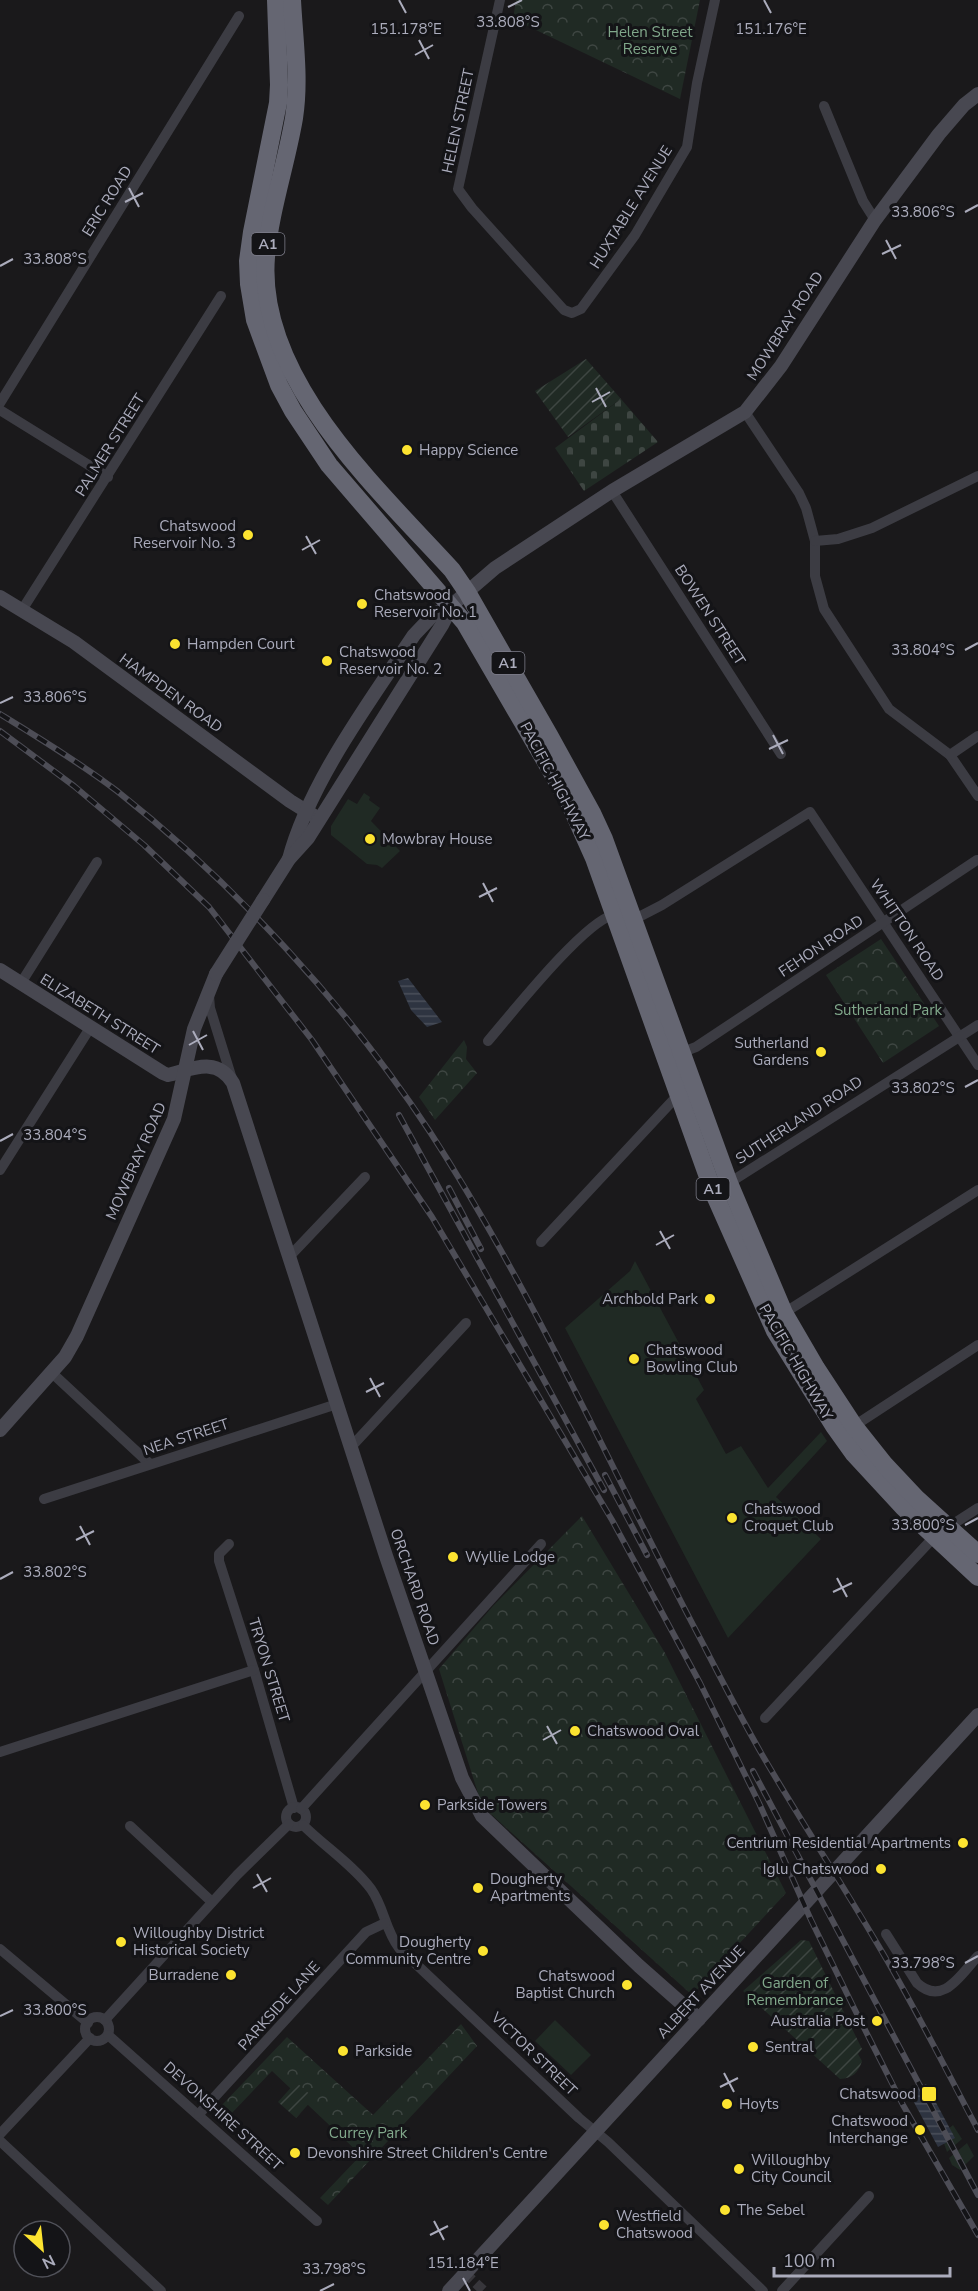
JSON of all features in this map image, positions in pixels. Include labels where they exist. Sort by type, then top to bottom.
[{"type":"highway","name":"PACIFIC HIGHWAY","points":[[276,0],[278,103],[248,261],[255,320],[279,385],[293,411],[329,465],[452,605],[488,658],[568,800],[594,858],[713,1191],[775,1331],[854,1454],[941,1533],[978,1554]]},
{"type":"highway","name":"PACIFIC HIGHWAY","points":[[292,0],[296,73],[294,118],[274,208],[266,259],[270,304],[277,333],[295,376],[318,418],[452,570],[467,592],[592,813],[729,1183],[784,1313],[854,1426],[978,1577]]},
{"type":"main road","name":"MOWBRAY ROAD","points":[[289,859],[297,829],[306,811],[350,734],[414,635],[433,615],[452,605],[495,568],[612,491],[745,412],[781,366],[875,220],[939,134],[964,105],[978,94]]},
{"type":"main road","name":"HAMPDEN ROAD","points":[[0,597],[74,642],[290,801],[319,819]]},
{"type":"main road","name":"MOWBRAY ROAD","points":[[0,1430],[65,1357],[76,1336],[178,1105],[194,1029],[213,980],[289,859],[308,838],[442,625],[452,605]]},
{"type":"main road","name":"ELIZABETH STREET","points":[[0,970],[163,1073],[168,1075],[184,1071]]},
{"type":"main road","points":[[184,1071],[201,1066],[213,1067],[225,1072],[233,1083]]},
{"type":"main road","name":"ORCHARD ROAD","points":[[233,1083],[351,1447],[462,1778],[482,1816],[639,1966],[699,2019]]},
{"type":"main road","name":"ALBERT AVENUE","points":[[449,2291],[978,1715]]},
{"type":"street","name":"HELEN STREET","points":[[500,0],[458,189],[472,208],[564,310],[572,313]]},
{"type":"street","name":"HUXTABLE AVENUE","points":[[572,313],[581,309],[634,235],[687,147],[697,82],[715,0]]},
{"type":"street","name":"ERIC ROAD","points":[[0,403],[239,16]]},
{"type":"street","points":[[824,106],[863,201],[875,220]]},
{"type":"street","name":"PALMER STREET","points":[[22,610],[221,296]]},
{"type":"street","points":[[0,410],[108,477]]},
{"type":"street","points":[[745,412],[799,493],[806,508],[815,541],[815,576],[826,612],[889,709],[950,755],[978,796]]},
{"type":"street","points":[[815,541],[838,539],[872,528],[978,476]]},
{"type":"street","name":"BOWEN STREET","points":[[612,491],[781,754]]},
{"type":"street","points":[[950,755],[978,736]]},
{"type":"street","name":"WHITTON ROAD","points":[[633,920],[662,905],[810,812],[978,1065]]},
{"type":"street","name":"FEHON ROAD","points":[[680,1053],[696,1047],[976,860]]},
{"type":"street","points":[[21,983],[97,862]]},
{"type":"street","points":[[488,1041],[584,934],[604,917],[613,915]]},
{"type":"street","name":"ORCHARD ROAD","points":[[213,980],[210,1008],[233,1083]]},
{"type":"street","name":"SUTHERLAND ROAD","points":[[729,1183],[978,1025]]},
{"type":"street","points":[[0,1170],[90,1028]]},
{"type":"street","points":[[541,1242],[678,1095]]},
{"type":"street","points":[[289,1257],[365,1177]]},
{"type":"street","points":[[784,1313],[978,1190]]},
{"type":"street","points":[[351,1447],[466,1323]]},
{"type":"street","points":[[854,1426],[978,1345]]},
{"type":"street","points":[[51,1372],[150,1464]]},
{"type":"street","name":"NEA STREET","points":[[44,1499],[338,1404]]},
{"type":"street","points":[[765,1718],[941,1533],[978,1508]]},
{"type":"street","name":"TRYON STREET","points":[[229,1544],[219,1554],[219,1561],[297,1808]]},
{"type":"street","points":[[105,2020],[212,1902],[288,1824],[288,1813],[297,1808],[426,1672],[541,1544]]},
{"type":"street","points":[[0,1752],[254,1670]]},
{"type":"street","points":[[288,1824],[295,1827],[303,1825],[306,1815],[297,1808]]},
{"type":"street","name":"VICTOR STREET","points":[[303,1825],[370,1888],[379,1902],[385,1923],[399,1948],[762,2291]]},
{"type":"street","points":[[130,1826],[212,1902]]},
{"type":"street","name":"PARKSIDE LANE","points":[[200,2114],[366,1932],[385,1923]]},
{"type":"street","points":[[886,1934],[917,1983],[923,1988],[941,1992],[950,1986],[978,1956]]},
{"type":"street","points":[[0,1949],[88,2023]]},
{"type":"street","points":[[97,2018],[105,2020],[109,2027],[108,2035],[99,2041],[90,2038],[86,2030],[88,2023],[97,2018]]},
{"type":"street","name":"DEVONSHIRE STREET","points":[[108,2035],[200,2114],[317,2221]]},
{"type":"street","points":[[0,2134],[90,2038]]},
{"type":"street","points":[[0,2141],[161,2291]]},
{"type":"street","points":[[782,2291],[869,2196]]},
{"type":"green space","name":"Helen Street Reserve","points":[[516,0],[700,0],[680,99],[513,19]]},
{"type":"green space","points":[[586,359],[621,399],[568,437],[535,391]]},
{"type":"green space","points":[[621,399],[658,442],[584,491],[555,448]]},
{"type":"green space","points":[[364,793],[380,808],[371,821],[400,851],[382,868],[367,864],[331,835],[331,826],[348,799],[357,804]]},
{"type":"green space","name":"Sutherland Park","points":[[881,939],[939,1026],[883,1063],[826,975]]},
{"type":"green space","points":[[464,1040],[467,1047],[466,1059],[477,1073],[435,1120],[419,1097]]},
{"type":"green space","points":[[635,1261],[704,1390],[696,1399],[726,1454],[741,1446],[768,1488],[821,1432],[827,1441],[776,1497],[821,1539],[728,1638],[565,1328],[630,1271]]},
{"type":"green space","points":[[582,1516],[665,1653],[786,1893],[692,1995],[482,1806],[439,1669],[493,1606]]},
{"type":"green space","name":"Garden of Remembrance","points":[[801,1940],[809,1941],[862,2049],[858,2054],[862,2061],[857,2072],[848,2077],[840,2079],[743,1991]]},
{"type":"green space","points":[[555,2020],[591,2055],[571,2075],[535,2041]]},
{"type":"green space","name":"Currey Park","points":[[461,2024],[477,2046],[328,2205],[320,2198],[361,2155],[272,2071],[230,2115],[221,2106],[287,2037],[373,2115]]},
{"type":"green space","points":[[296,2082],[314,2098],[296,2118],[278,2102]]},
{"type":"green space","points":[[953,2125],[962,2139],[947,2152],[941,2135]]},
{"type":"green space","points":[[967,2143],[974,2156],[960,2170],[952,2165],[949,2158]]},
{"type":"water","points":[[408,978],[442,1022],[427,1027],[411,1010],[398,981]]},
{"type":"water","points":[[926,2084],[955,2138],[938,2147],[909,2093]]},
{"type":"tunnel","points":[[465,2273],[484,2291]]},
{"type":"railway","points":[[0,714],[117,791],[204,866],[246,906],[326,993],[398,1085],[468,1193],[504,1256],[572,1384],[740,1715],[891,1968],[978,2130]]},
{"type":"railway","points":[[0,731],[74,786],[144,845],[209,907],[312,1040],[432,1217],[612,1520],[700,1683],[759,1803],[811,1920],[854,2008],[903,2105],[978,2235]]},
{"type":"railway","points":[[399,1115],[604,1490]]},
{"type":"railway","points":[[449,1188],[481,1249]]},
{"type":"railway","points":[[605,1475],[647,1555]]},
{"type":"railway","points":[[753,1771],[978,2195]]},
{"type":"place","name":"Happy Science","points":[[407,450]]},
{"type":"place","name":"Chatswood Reservoir No. 3","points":[[248,535]]},
{"type":"place","name":"Chatswood Reservoir No. 1","points":[[362,604]]},
{"type":"place","name":"Hampden Court","points":[[175,644]]},
{"type":"place","name":"Chatswood Reservoir No. 2","points":[[327,661]]},
{"type":"place","name":"Mowbray House","points":[[370,839]]},
{"type":"place","name":"Sutherland Gardens","points":[[821,1052]]},
{"type":"place","name":"Archbold Park","points":[[710,1299]]},
{"type":"place","name":"Chatswood Bowling Club","points":[[634,1359]]},
{"type":"place","name":"Chatswood Croquet Club","points":[[732,1518]]},
{"type":"place","name":"Wyllie Lodge","points":[[453,1557]]},
{"type":"place","name":"Chatswood Oval","points":[[575,1731]]},
{"type":"place","name":"Parkside Towers","points":[[425,1805]]},
{"type":"place","name":"Centrium Residential Apartments","points":[[963,1843]]},
{"type":"place","name":"Iglu Chatswood","points":[[881,1869]]},
{"type":"place","name":"Dougherty Apartments","points":[[478,1888]]},
{"type":"place","name":"Willoughby District Historical Society","points":[[121,1942]]},
{"type":"place","name":"Dougherty Community Centre","points":[[483,1951]]},
{"type":"place","name":"Burradene","points":[[231,1975]]},
{"type":"place","name":"Chatswood Baptist Church","points":[[627,1985]]},
{"type":"place","name":"Australia Post","points":[[877,2021]]},
{"type":"place","name":"Sentral","points":[[753,2047]]},
{"type":"place","name":"Parkside","points":[[343,2051]]},
{"type":"place","name":"Chatswood","points":[[929,2094]]},
{"type":"place","name":"Hoyts","points":[[727,2104]]},
{"type":"place","name":"Chatswood Interchange","points":[[920,2130]]},
{"type":"place","name":"Devonshire Street Children's Centre","points":[[295,2153]]},
{"type":"place","name":"Willoughby City Council","points":[[739,2169]]},
{"type":"place","name":"The Sebel","points":[[725,2210]]},
{"type":"place","name":"Westfield Chatswood","points":[[604,2225]]}]
